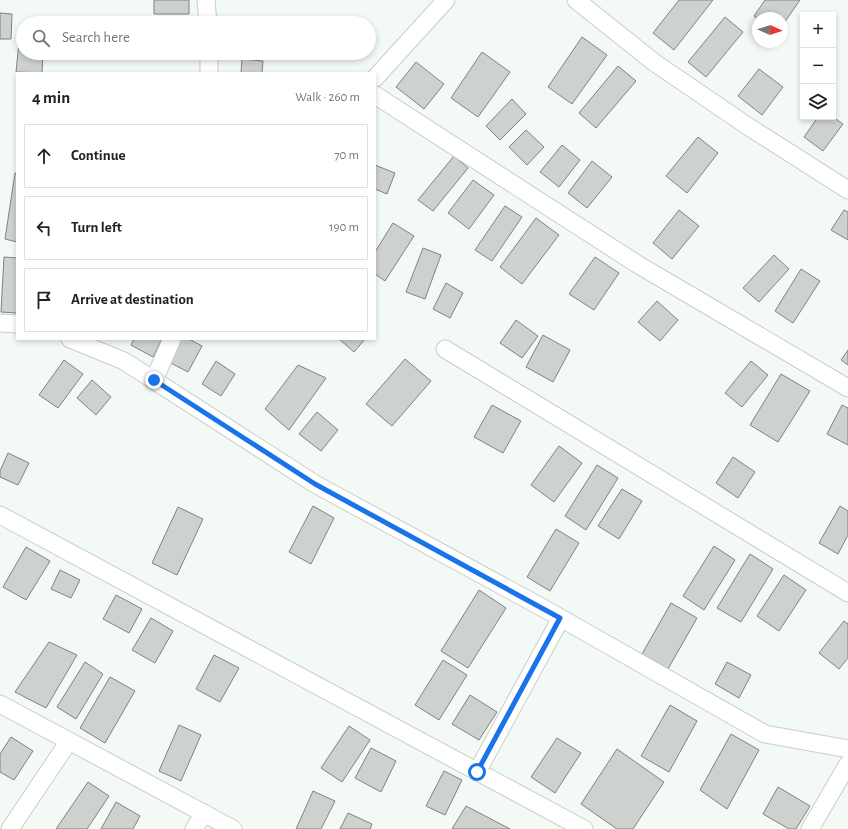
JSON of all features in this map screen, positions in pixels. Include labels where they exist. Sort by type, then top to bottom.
[{"type":"street","points":[[206,0],[207,16]]},
{"type":"street","points":[[376,77],[446,0]]},
{"type":"street","points":[[576,0],[655,63],[749,127],[848,190]]},
{"type":"street","points":[[209,60],[209,72]]},
{"type":"street","points":[[376,96],[638,264],[848,388]]},
{"type":"street","points":[[0,323],[16,324]]},
{"type":"street","points":[[72,340],[124,361],[315,484],[560,618],[765,734],[848,749]]},
{"type":"street","points":[[154,380],[172,340]]},
{"type":"street","points":[[445,349],[848,593]]},
{"type":"street","points":[[0,515],[584,829]]},
{"type":"street","points":[[477,772],[560,618]]},
{"type":"street","points":[[0,704],[233,829]]},
{"type":"street","points":[[10,829],[69,741]]},
{"type":"street","points":[[810,829],[848,764]]},
{"type":"street","points":[[194,829],[204,813]]},
{"type":"building","points":[[154,0],[189,0],[189,14],[154,14]]},
{"type":"building","points":[[679,0],[713,0],[674,50],[653,33]]},
{"type":"building","points":[[765,0],[800,0],[788,17],[788,12],[757,12]]},
{"type":"building","points":[[0,13],[12,14],[11,39],[0,39]]},
{"type":"building","points":[[725,17],[743,32],[706,77],[688,62]]},
{"type":"building","points":[[582,37],[607,55],[572,104],[548,87]]},
{"type":"building","points":[[482,52],[510,72],[478,117],[451,98]]},
{"type":"building","points":[[17,60],[43,60],[42,72],[16,72]]},
{"type":"building","points":[[242,60],[263,61],[262,72],[241,72]]},
{"type":"building","points":[[416,62],[444,84],[424,109],[396,87]]},
{"type":"building","points":[[618,66],[636,81],[596,128],[579,113]]},
{"type":"building","points":[[759,69],[783,87],[762,115],[738,96]]},
{"type":"building","points":[[512,99],[526,114],[500,140],[486,126]]},
{"type":"building","points":[[836,119],[843,124],[823,151],[804,137],[816,120]]},
{"type":"building","points":[[526,130],[544,147],[527,165],[509,147]]},
{"type":"building","points":[[698,137],[718,153],[687,193],[666,176]]},
{"type":"building","points":[[562,145],[580,160],[559,187],[540,172]]},
{"type":"building","points":[[454,156],[468,168],[433,211],[418,200]]},
{"type":"building","points":[[592,161],[612,177],[587,208],[568,193]]},
{"type":"building","points":[[376,165],[395,173],[387,194],[376,189]]},
{"type":"building","points":[[15,173],[16,173],[16,242],[5,239]]},
{"type":"building","points":[[473,180],[494,195],[469,229],[448,213]]},
{"type":"building","points":[[505,206],[522,217],[492,261],[475,250]]},
{"type":"building","points":[[679,210],[699,226],[672,259],[653,243]]},
{"type":"building","points":[[844,210],[848,212],[848,240],[831,230]]},
{"type":"building","points":[[536,218],[559,235],[522,284],[500,267]]},
{"type":"building","points":[[393,223],[414,236],[385,281],[376,275],[376,250]]},
{"type":"building","points":[[423,248],[441,255],[425,299],[406,292]]},
{"type":"building","points":[[774,255],[789,269],[759,302],[743,288]]},
{"type":"building","points":[[4,257],[16,258],[16,313],[1,312]]},
{"type":"building","points":[[595,257],[619,273],[594,310],[569,294]]},
{"type":"building","points":[[801,269],[820,281],[793,323],[775,311]]},
{"type":"building","points":[[446,283],[463,293],[450,318],[433,309]]},
{"type":"building","points":[[657,301],[678,320],[660,341],[638,322]]},
{"type":"building","points":[[516,320],[538,336],[522,358],[500,343]]},
{"type":"building","points":[[543,335],[570,350],[553,382],[526,367]]},
{"type":"building","points":[[134,340],[162,340],[153,357],[131,345]]},
{"type":"building","points":[[180,340],[191,340],[202,346],[188,372],[169,362]]},
{"type":"building","points":[[340,340],[364,340],[354,352]]},
{"type":"building","points":[[848,350],[848,365],[841,360]]},
{"type":"building","points":[[405,359],[431,381],[392,426],[366,404]]},
{"type":"building","points":[[64,360],[83,374],[58,408],[39,395]]},
{"type":"building","points":[[216,361],[235,374],[221,396],[202,384]]},
{"type":"building","points":[[751,361],[768,375],[742,407],[725,393]]},
{"type":"building","points":[[298,365],[326,378],[289,430],[265,409]]},
{"type":"building","points":[[781,374],[810,391],[778,442],[750,425]]},
{"type":"building","points":[[92,380],[111,397],[96,415],[77,398]]},
{"type":"building","points":[[492,405],[521,421],[503,453],[474,437]]},
{"type":"building","points":[[842,405],[848,408],[848,445],[827,434]]},
{"type":"building","points":[[317,412],[338,430],[321,451],[299,434]]},
{"type":"building","points":[[559,446],[582,463],[554,502],[531,485]]},
{"type":"building","points":[[8,453],[29,463],[18,485],[0,477],[0,471]]},
{"type":"building","points":[[733,457],[755,472],[738,498],[716,483]]},
{"type":"building","points":[[597,465],[618,478],[586,530],[565,516]]},
{"type":"building","points":[[622,489],[642,501],[619,539],[598,526]]},
{"type":"building","points":[[313,506],[334,518],[311,564],[289,552]]},
{"type":"building","points":[[840,506],[848,511],[848,535],[838,554],[819,543]]},
{"type":"building","points":[[178,507],[203,519],[177,575],[152,563]]},
{"type":"building","points":[[556,529],[579,543],[550,591],[527,577]]},
{"type":"building","points":[[714,546],[735,560],[704,610],[683,596]]},
{"type":"building","points":[[26,547],[50,561],[26,600],[3,587]]},
{"type":"building","points":[[750,554],[773,569],[741,622],[717,608]]},
{"type":"building","points":[[60,570],[80,580],[71,598],[51,589]]},
{"type":"building","points":[[784,575],[806,590],[779,631],[757,616]]},
{"type":"building","points":[[479,590],[506,608],[468,668],[441,651]]},
{"type":"building","points":[[116,595],[142,609],[129,633],[103,619]]},
{"type":"building","points":[[671,603],[697,618],[668,669],[642,654]]},
{"type":"building","points":[[151,618],[173,631],[155,663],[132,650]]},
{"type":"building","points":[[844,621],[848,624],[848,658],[839,669],[819,653]]},
{"type":"building","points":[[49,642],[77,655],[46,708],[15,692]]},
{"type":"building","points":[[214,655],[239,668],[220,702],[196,689]]},
{"type":"building","points":[[443,660],[467,675],[439,720],[415,705]]},
{"type":"building","points":[[85,662],[103,674],[76,719],[57,707]]},
{"type":"building","points":[[727,662],[751,675],[739,698],[715,684]]},
{"type":"building","points":[[110,677],[135,691],[105,743],[80,728]]},
{"type":"building","points":[[470,695],[497,712],[479,740],[452,724]]},
{"type":"building","points":[[670,705],[697,721],[669,772],[641,756]]},
{"type":"building","points":[[179,725],[201,735],[181,781],[159,771]]},
{"type":"building","points":[[349,726],[370,740],[342,782],[321,768]]},
{"type":"building","points":[[731,734],[759,750],[727,809],[700,790]]},
{"type":"building","points":[[11,737],[33,751],[14,780],[0,772],[0,754]]},
{"type":"building","points":[[557,738],[581,753],[555,793],[531,777]]},
{"type":"building","points":[[371,748],[396,761],[381,792],[355,778]]},
{"type":"building","points":[[617,749],[664,782],[633,829],[617,829],[581,804]]},
{"type":"building","points":[[444,771],[462,780],[445,815],[426,806]]},
{"type":"building","points":[[88,782],[109,796],[87,829],[56,829]]},
{"type":"building","points":[[778,787],[810,806],[796,829],[789,829],[763,814]]},
{"type":"building","points":[[313,791],[335,801],[321,829],[296,829]]},
{"type":"building","points":[[116,802],[140,816],[133,829],[101,829]]},
{"type":"building","points":[[466,806],[510,829],[452,829]]},
{"type":"building","points":[[348,813],[372,824],[370,829],[340,829]]},
{"type":"route","points":[[154,380],[315,484],[560,618],[477,772]]}]
